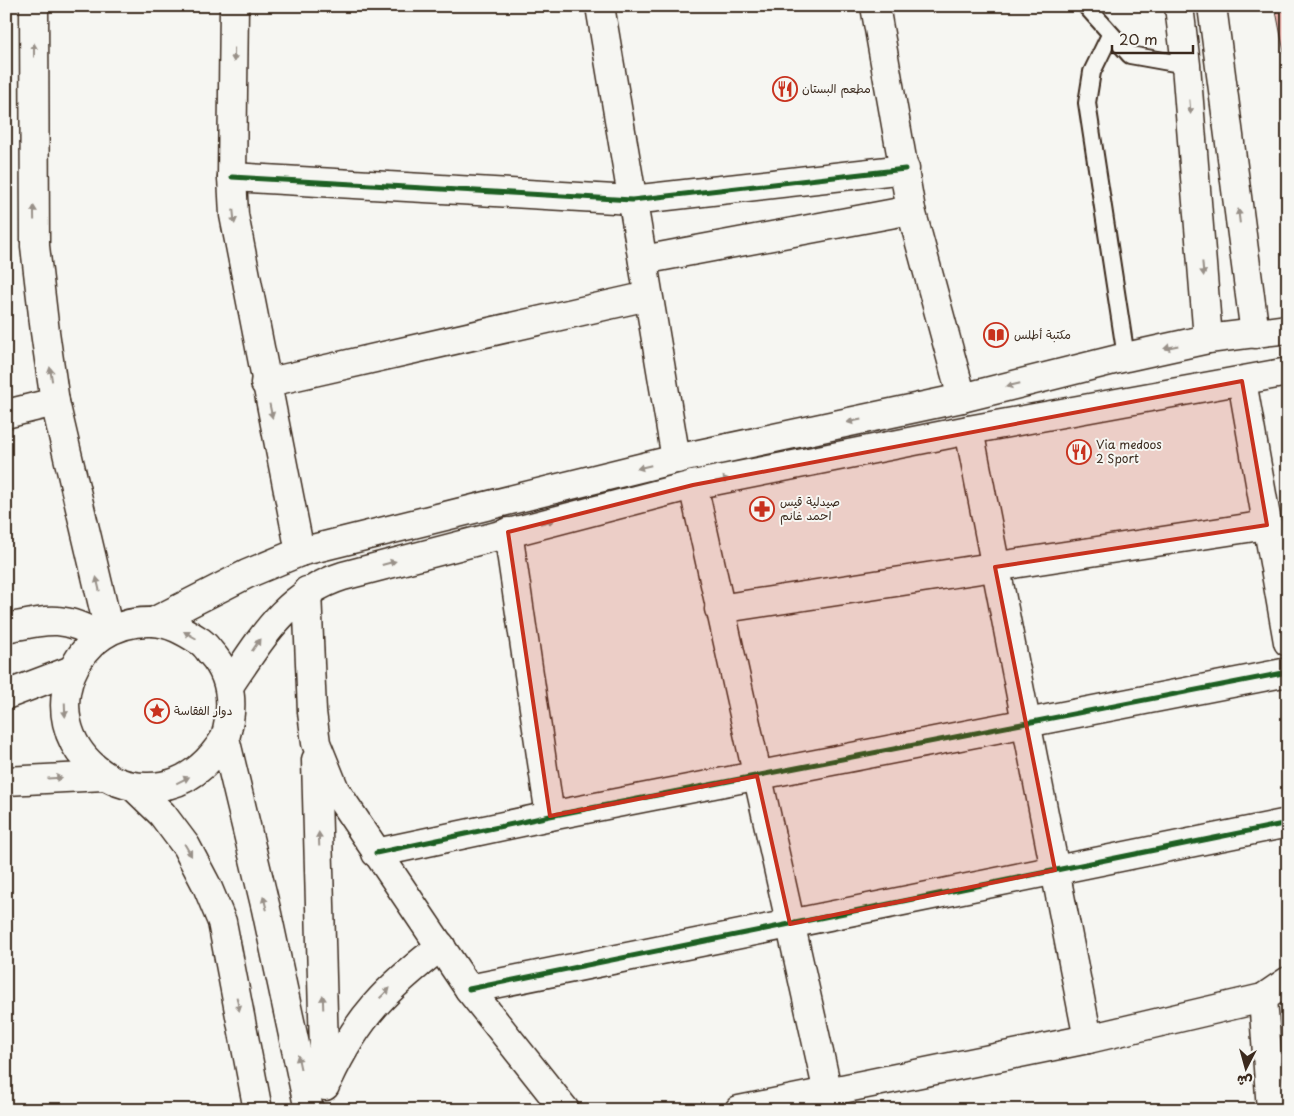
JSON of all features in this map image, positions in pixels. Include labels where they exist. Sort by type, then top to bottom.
[{"type":"street","points":[[34,6],[35,246],[55,402],[105,634]]},
{"type":"street","points":[[234,6],[232,177],[239,250],[300,552]]},
{"type":"street","points":[[600,6],[676,459]]},
{"type":"street","points":[[874,6],[911,210],[962,398]]},
{"type":"street","points":[[1179,6],[1186,65],[1208,339]]},
{"type":"street","points":[[1212,6],[1255,334]]},
{"type":"street","points":[[232,177],[632,200],[905,169]]},
{"type":"street","points":[[643,260],[911,210]]},
{"type":"street","points":[[265,383],[648,296]]},
{"type":"street","points":[[153,622],[247,574],[300,552],[676,459],[962,398],[1126,357],[1208,339],[1288,329]]},
{"type":"street","points":[[229,686],[262,637],[280,615],[307,591],[324,582],[343,576],[693,485],[969,430],[1288,372]]},
{"type":"street","points":[[1242,381],[1288,642]]},
{"type":"street","points":[[6,414],[55,402]]},
{"type":"street","points":[[969,430],[1088,1039]]},
{"type":"street","points":[[693,485],[828,1093]]},
{"type":"street","points":[[719,609],[1268,525]]},
{"type":"street","points":[[508,532],[550,816]]},
{"type":"street","points":[[307,591],[312,712],[316,743],[322,1098]]},
{"type":"street","points":[[6,628],[46,621],[69,621],[105,634]]},
{"type":"street","points":[[153,622],[179,628],[202,642],[219,661],[229,686],[230,712],[224,738],[213,757],[202,767],[178,783],[156,788],[134,787],[104,776],[85,760],[72,740],[67,724],[65,693],[72,670],[84,651],[105,634],[130,624],[153,622]]},
{"type":"street","points":[[6,695],[72,670]]},
{"type":"street","points":[[376,853],[550,816],[1288,672]]},
{"type":"street","points":[[224,738],[266,909],[310,1110]]},
{"type":"street","points":[[316,743],[335,790],[376,853],[469,989],[565,1110]]},
{"type":"street","points":[[6,781],[104,776]]},
{"type":"street","points":[[134,787],[162,814],[186,846],[208,886],[222,922],[254,1109]]},
{"type":"street","points":[[469,989],[1288,823]]},
{"type":"street","points":[[322,1098],[344,1046],[369,1009],[400,978],[441,946]]},
{"type":"street","points":[[738,1110],[1088,1039],[1263,998],[1288,981]]},
{"type":"street","points":[[1263,998],[1271,1110]]},
{"type":"lane","points":[[1086,6],[1110,35],[1130,55],[1186,65]]},
{"type":"lane","points":[[1110,35],[1092,72],[1087,103],[1126,357]]},
{"type":"highlighted area","points":[[1242,381],[1267,525],[995,567],[1055,870],[790,924],[757,776],[550,816],[508,532],[693,485]]},
{"type":"building","points":[[1275,6],[1288,6],[1288,72]]},
{"type":"cycle path","points":[[232,177],[632,200],[905,169]]},
{"type":"cycle path","points":[[376,853],[550,816],[1288,672]]},
{"type":"cycle path","points":[[469,989],[1288,823]]},
{"type":"place","name":"مطعم البستان","points":[[785,89]]},
{"type":"place","name":"مكتبة أطلس","points":[[996,335]]},
{"type":"place","name":"Via medoos 2 Sport","points":[[1079,452]]},
{"type":"place","name":"صيدلية قيس احمد غانم","points":[[762,509]]},
{"type":"place","name":"دوار الفقاسة","points":[[157,711]]}]
